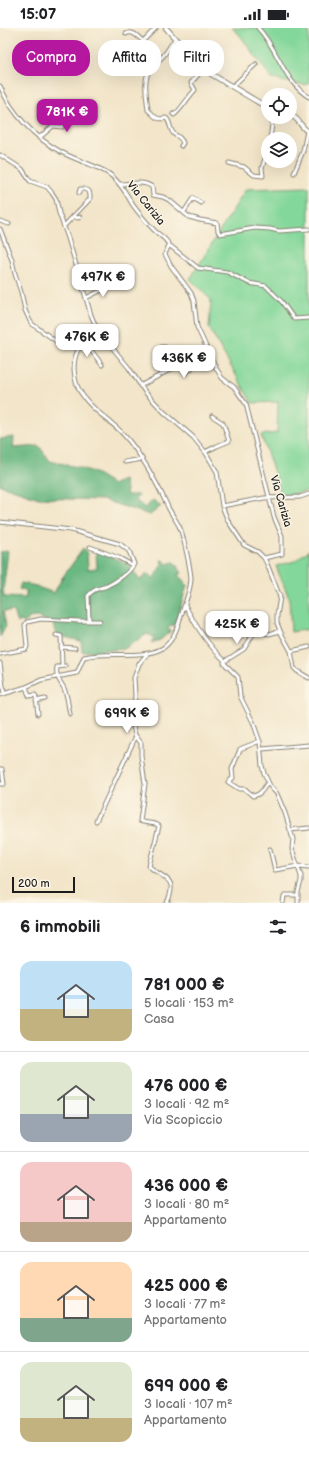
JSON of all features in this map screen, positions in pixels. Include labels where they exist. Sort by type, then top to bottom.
[{"type":"main road","points":[[166,28],[175,39]]},
{"type":"main road","points":[[214,76],[261,104]]},
{"type":"main road","points":[[297,120],[302,128],[308,132]]},
{"type":"street","points":[[126,34],[133,33],[143,41],[156,28]]},
{"type":"street","points":[[258,28],[266,36],[276,52],[289,80],[299,91],[309,97]]},
{"type":"street","points":[[175,39],[147,74],[146,96],[148,110],[160,120],[166,118],[169,120],[172,132],[183,140],[181,146]]},
{"type":"street","points":[[232,86],[256,64]]},
{"type":"street","points":[[173,114],[174,115],[179,111],[181,106],[195,90],[191,83],[197,76]]},
{"type":"street","name":"Via Carizia","points":[[0,86],[9,104],[39,138],[62,152],[107,172],[126,191],[131,202],[154,230],[165,238],[169,245],[165,254],[171,266],[191,293],[194,301],[197,327],[216,368],[222,378],[234,387],[246,404],[274,518],[282,536],[282,554],[264,558]]},
{"type":"street","points":[[39,138],[52,126],[62,127],[69,118],[84,111]]},
{"type":"street","points":[[294,173],[306,142],[308,132]]},
{"type":"street","points":[[0,155],[22,169],[30,180],[47,187],[56,199],[94,322],[100,332],[129,368],[140,386],[164,412],[193,437],[205,452],[217,472],[222,506],[228,521],[244,545],[258,552],[264,558],[279,593],[277,623],[291,651],[294,668],[309,678]]},
{"type":"street","points":[[229,163],[244,167],[254,176],[263,176],[262,168]]},
{"type":"street","points":[[119,184],[138,183],[149,185],[152,187],[153,195],[163,196],[189,217],[217,223],[220,234],[256,228],[279,231],[309,229]]},
{"type":"street","points":[[64,226],[84,203],[90,199],[89,191],[84,188],[80,189],[79,193]]},
{"type":"street","points":[[189,196],[201,203]]},
{"type":"street","points":[[184,212],[193,198]]},
{"type":"street","points":[[73,216],[78,218],[80,217]]},
{"type":"street","points":[[0,221],[9,224]]},
{"type":"street","points":[[0,230],[12,260],[25,310],[32,324],[56,341],[80,347]]},
{"type":"street","points":[[169,245],[198,268],[227,272],[249,283],[266,286],[282,302],[294,319],[309,318]]},
{"type":"street","points":[[86,298],[114,284]]},
{"type":"street","points":[[0,695],[26,687],[41,680],[77,673],[82,659],[87,656],[147,654],[162,649],[168,644],[175,632],[185,604],[191,579],[180,528],[139,453],[124,435],[92,408],[76,385],[74,366],[75,357],[80,347],[92,335],[100,332]]},
{"type":"street","points":[[85,342],[102,365]]},
{"type":"street","points":[[162,347],[165,346],[175,366]]},
{"type":"street","points":[[140,386],[175,366],[179,366],[186,372],[191,369]]},
{"type":"street","points":[[205,452],[229,441],[224,423],[212,416]]},
{"type":"street","points":[[125,462],[142,459]]},
{"type":"street","points":[[222,506],[269,497],[300,497],[309,494]]},
{"type":"street","points":[[0,522],[71,530],[120,544],[130,551],[134,564],[130,571],[107,586],[100,587],[92,591],[88,596],[88,621]]},
{"type":"street","points":[[90,547],[132,565],[134,564]]},
{"type":"street","points":[[185,604],[197,626],[212,648],[238,677],[240,696],[253,722],[260,741],[262,749],[262,766],[268,782],[281,802],[293,839],[292,849],[301,881],[298,903]]},
{"type":"street","points":[[0,654],[26,648],[26,622],[41,619],[88,621],[100,620]]},
{"type":"street","points":[[225,661],[244,649],[254,633],[259,631],[269,634],[280,631]]},
{"type":"street","points":[[56,635],[60,636],[64,666],[57,667],[57,676],[60,685],[65,690],[70,714]]},
{"type":"street","points":[[61,647],[75,648]]},
{"type":"street","points":[[291,651],[309,648]]},
{"type":"street","points":[[147,654],[140,664],[134,678],[133,726],[136,736],[141,743],[141,756],[145,784],[140,821],[159,826],[149,866],[167,878],[170,882],[170,894],[167,903]]},
{"type":"street","points":[[0,663],[4,694]]},
{"type":"street","points":[[26,687],[29,696],[34,695],[38,714]]},
{"type":"street","points":[[36,701],[45,700]]},
{"type":"street","points":[[96,820],[136,736]]},
{"type":"street","points":[[260,741],[240,748],[232,769],[233,778],[228,782],[239,789],[245,788],[253,796],[258,795],[268,782]]},
{"type":"street","points":[[262,749],[309,745]]},
{"type":"street","points":[[0,769],[2,769],[3,772],[4,784],[0,784]]},
{"type":"street","points":[[290,830],[309,828]]},
{"type":"street","points":[[270,849],[275,870],[298,866],[309,867]]},
{"type":"street","points":[[283,903],[285,895],[298,895]]},
{"type":"green space","points":[[232,28],[309,28],[309,84],[304,85],[272,79],[239,34]]},
{"type":"green space","points":[[309,187],[309,491],[282,496],[261,435],[277,433],[278,402],[252,403],[209,328],[211,300],[190,279],[246,189]]},
{"type":"green space","points":[[14,437],[13,448],[39,446],[50,461],[99,475],[112,485],[124,480],[127,495],[139,495],[135,500],[145,508],[153,500],[161,506],[150,515],[103,500],[39,498],[0,485],[0,439]]},
{"type":"green space","points":[[83,549],[87,551],[88,569],[97,568],[96,552],[128,564],[140,580],[147,574],[153,579],[162,565],[161,560],[164,560],[166,564],[174,562],[182,573],[178,575],[184,581],[184,584],[187,585],[175,624],[167,628],[171,631],[160,640],[151,643],[154,637],[147,634],[124,649],[82,652],[81,641],[64,637],[55,632],[53,623],[37,617],[28,618],[28,620],[24,623],[21,621],[17,623],[13,611],[3,611],[6,626],[0,637],[0,552],[8,551],[3,591],[4,597],[26,598],[26,590],[19,589],[21,583],[32,585],[54,593],[62,578]]},
{"type":"green space","points":[[309,550],[309,629],[291,632],[289,598],[276,566],[295,561]]}]
